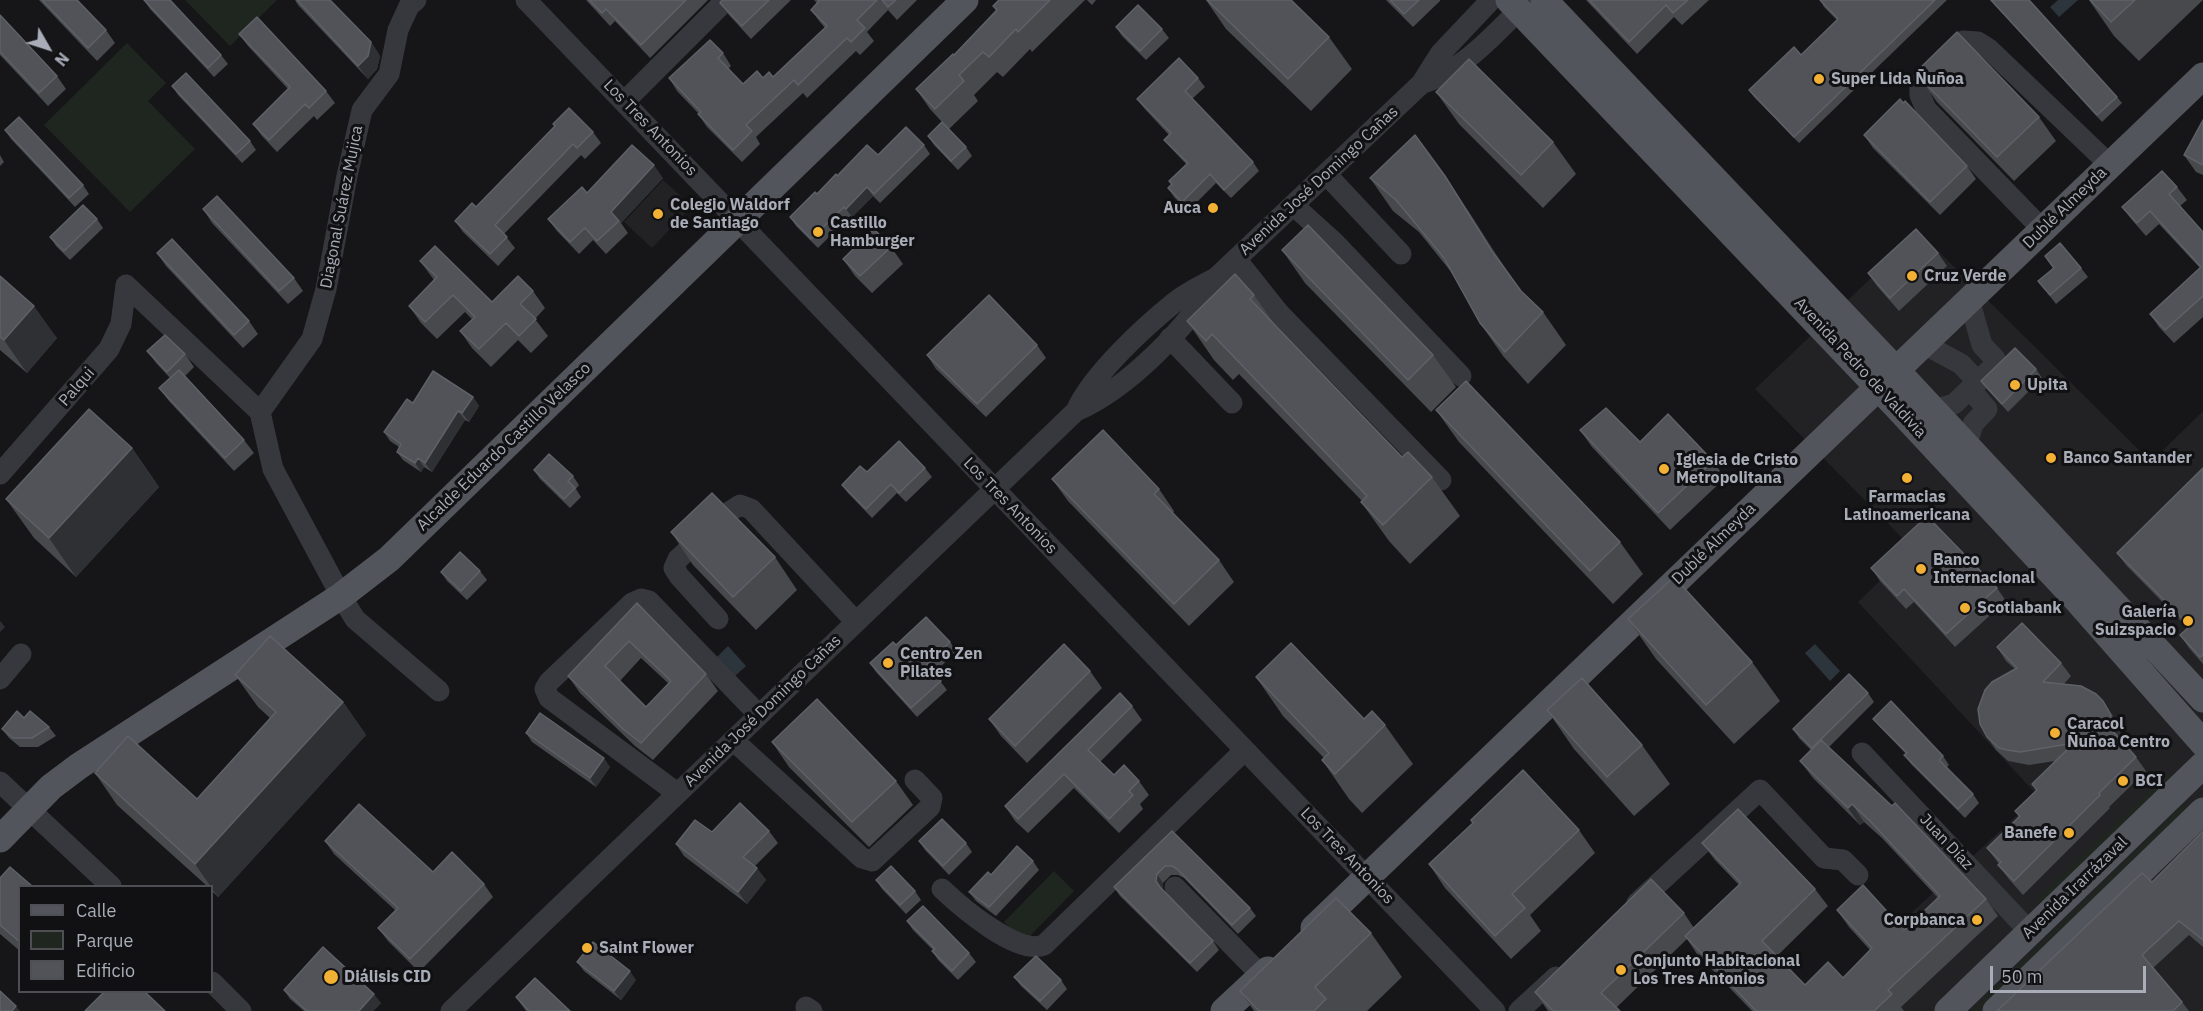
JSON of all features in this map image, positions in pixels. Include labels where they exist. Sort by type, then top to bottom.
[{"type":"main road","name":"Alcalde Eduardo Castillo Velasco","points":[[0,839],[51,787],[79,766],[340,596],[373,572],[965,0]]},
{"type":"main road","name":"Avenida Pedro de Valdivia","points":[[1544,0],[1886,378],[2203,743]]},
{"type":"main road","name":"Avenida Pedro de Valdivia","points":[[1519,3],[1886,378],[1943,407],[2203,699]]},
{"type":"main road","name":"Dublé Almeyda","points":[[1224,1011],[1367,878],[2203,76]]},
{"type":"main road","name":"Avenida Irarrázaval","points":[[1948,1011],[2203,765]]},
{"type":"main road","name":"Avenida Irarrázaval","points":[[1996,1011],[2203,811]]},
{"type":"street","name":"Diagonal Suárez Mujica","points":[[260,412],[312,339],[326,289],[362,110],[389,74],[398,30],[409,6],[416,0]]},
{"type":"street","name":"Los Tres Antonios","points":[[526,0],[1495,1011]]},
{"type":"street","points":[[624,102],[726,0]]},
{"type":"street","name":"Avenida José Domingo Cañas","points":[[451,1011],[1076,411],[1094,403],[1118,387],[1170,338],[1188,320],[1216,278],[1422,84],[1440,54],[1491,0]]},
{"type":"street","name":"Avenida José Domingo Cañas","points":[[1422,84],[1458,67],[1519,3]]},
{"type":"street","points":[[2042,229],[1926,109],[1920,95],[1920,83],[1963,41],[1978,42],[1989,48],[2110,165]]},
{"type":"street","points":[[1326,174],[1401,254]]},
{"type":"street","points":[[1293,205],[1334,242],[1461,376]]},
{"type":"street","points":[[1236,259],[1279,313],[1441,480]]},
{"type":"street","name":"Avenida José Domingo Cañas","points":[[1076,411],[1081,398],[1093,382],[1154,321],[1186,294],[1216,278]]},
{"type":"street","name":"Palqui","points":[[0,474],[109,349],[121,324],[126,285],[260,412]]},
{"type":"street","points":[[1943,407],[1974,386],[1997,363],[1982,345],[1969,299]]},
{"type":"street","points":[[1170,338],[1232,403]]},
{"type":"street","points":[[1922,344],[1961,364],[1987,409],[1968,433]]},
{"type":"street","points":[[1961,364],[1982,345]]},
{"type":"street","points":[[260,412],[273,469],[340,596],[355,619],[439,691]]},
{"type":"street","points":[[718,619],[674,568],[678,559],[729,512],[740,505],[751,509],[856,622]]},
{"type":"street","points":[[677,794],[549,698],[545,689],[549,682],[632,603],[641,599],[649,601],[759,715]]},
{"type":"street","points":[[0,679],[21,654]]},
{"type":"street","points":[[733,741],[862,858],[872,861],[930,807],[932,798],[915,780]]},
{"type":"street","points":[[942,889],[960,906],[984,923],[1025,946],[1044,945],[1245,750]]},
{"type":"street","name":"Juan Díaz","points":[[1862,753],[2030,932]]},
{"type":"street","points":[[0,782],[110,885]]},
{"type":"street","points":[[1623,915],[1760,789],[1824,858],[1843,860],[1858,875]]},
{"type":"street","points":[[1175,887],[1262,976]]},
{"type":"street","points":[[1519,1011],[1572,962]]},
{"type":"street","points":[[213,983],[241,1011]]},
{"type":"shaded area","points":[[2058,0],[2078,0],[2059,17],[2050,7]]},
{"type":"shaded area","name":"Colegio Waldorf de Santiago","points":[[663,180],[692,206],[652,248],[624,222]]},
{"type":"shaded area","points":[[1919,232],[2151,462],[2203,411],[2203,1011],[1805,1011],[2038,796],[1858,602],[1913,549],[1755,389]]},
{"type":"shaded area","points":[[1815,644],[1840,671],[1830,681],[1805,653]]},
{"type":"shaded area","points":[[728,646],[746,666],[734,677],[716,658]]},
{"type":"green space","points":[[185,0],[277,0],[230,46]]},
{"type":"green space","points":[[127,43],[166,83],[148,101],[195,149],[130,212],[44,125]]},
{"type":"green space","points":[[2167,774],[2173,780],[2043,905],[2038,899]]},
{"type":"green space","points":[[2183,805],[2188,809],[1978,1011],[1972,1011]]},
{"type":"green space","points":[[1054,871],[1074,891],[1028,938],[1019,937],[1004,922]]},
{"type":"building","points":[[42,0],[77,0],[106,30],[88,48]]},
{"type":"building","points":[[144,0],[170,0],[221,55],[208,68]]},
{"type":"building","points":[[297,0],[330,0],[371,42],[368,56],[358,66]]},
{"type":"building","points":[[589,0],[686,0],[641,45],[606,9],[602,13]]},
{"type":"building","points":[[722,0],[769,0],[742,26],[720,3]]},
{"type":"building","points":[[818,0],[877,0],[857,20],[865,28],[851,42],[847,38],[798,85],[794,80],[746,125],[752,131],[733,150],[698,114],[701,112],[669,78],[710,40],[723,53],[718,58],[743,84],[757,71],[763,78],[769,72],[773,77],[827,26],[811,10]]},
{"type":"building","points":[[882,0],[896,0],[888,7]]},
{"type":"building","points":[[999,0],[1050,0],[1018,32],[1016,29],[989,57],[983,52],[959,75],[964,81],[935,109],[916,89],[954,55],[997,10],[993,6]]},
{"type":"building","points":[[1207,0],[1291,0],[1329,37],[1288,79]]},
{"type":"building","points":[[1390,0],[1419,0],[1404,14]]},
{"type":"building","points":[[1589,0],[1688,0],[1673,13],[1666,5],[1629,42]]},
{"type":"building","name":"Super Lida Ñuñoa","points":[[1820,0],[1935,0],[1794,137],[1749,90],[1794,47],[1801,55],[1838,19]]},
{"type":"building","points":[[1991,0],[2029,0],[2117,97],[2097,115]]},
{"type":"building","points":[[2090,0],[2135,0],[2111,22]]},
{"type":"building","points":[[1138,5],[1162,29],[1140,51],[1116,27]]},
{"type":"building","points":[[0,15],[57,76],[39,93],[0,52]]},
{"type":"building","points":[[257,17],[326,91],[309,108],[305,104],[269,140],[253,124],[290,87],[239,34]]},
{"type":"building","points":[[1957,32],[2039,117],[1997,157],[1920,78],[1917,71]]},
{"type":"building","points":[[1179,58],[1198,78],[1185,91],[1253,162],[1224,190],[1210,174],[1182,202],[1168,188],[1172,184],[1169,181],[1188,163],[1164,140],[1171,133],[1137,99]]},
{"type":"building","points":[[1469,59],[1553,142],[1521,175],[1436,92]]},
{"type":"building","points":[[186,73],[250,141],[236,154],[172,86]]},
{"type":"building","points":[[1900,99],[1903,103],[1905,101],[1967,166],[1930,202],[1864,135]]},
{"type":"building","points":[[569,108],[593,132],[577,148],[573,144],[495,225],[507,237],[490,254],[455,221],[472,203],[476,207],[555,126],[553,124]]},
{"type":"building","points":[[19,117],[83,185],[69,198],[5,130]]},
{"type":"building","points":[[2203,120],[2203,165],[2184,155]]},
{"type":"building","points":[[942,122],[966,147],[951,161],[928,136]]},
{"type":"building","points":[[906,127],[924,145],[874,194],[867,187],[846,209],[844,207],[811,239],[790,217],[815,192],[817,194],[836,174],[837,176],[867,145],[878,155]]},
{"type":"building","points":[[1415,135],[1445,176],[1492,251],[1521,291],[1543,312],[1505,352],[1480,323],[1444,258],[1396,200],[1370,178]]},
{"type":"building","points":[[632,145],[654,165],[611,212],[619,221],[597,241],[585,228],[570,242],[548,219],[582,187],[587,193]]},
{"type":"building","points":[[2162,171],[2177,187],[2169,194],[2203,232],[2203,296],[2165,330],[2150,314],[2201,267],[2150,211],[2137,223],[2122,207]]},
{"type":"building","points":[[217,196],[294,278],[279,291],[203,209]]},
{"type":"building","points":[[83,205],[97,219],[64,251],[50,237]]},
{"type":"building","points":[[1308,225],[1433,355],[1408,380],[1282,250]]},
{"type":"building","points":[[874,229],[891,247],[860,276],[843,259]]},
{"type":"building","points":[[1916,229],[1938,253],[1890,298],[1868,273]]},
{"type":"building","points":[[172,239],[249,321],[234,335],[157,253]]},
{"type":"building","points":[[2060,243],[2081,268],[2050,295],[2038,281],[2054,268],[2045,256]]},
{"type":"building","points":[[435,246],[492,302],[518,276],[533,291],[520,304],[536,319],[519,336],[506,323],[479,349],[460,331],[475,317],[453,295],[425,322],[409,306],[437,277],[420,261]]},
{"type":"building","points":[[1235,274],[1254,295],[1250,299],[1402,457],[1408,452],[1432,477],[1383,525],[1361,502],[1367,496],[1212,334],[1206,341],[1187,321]]},
{"type":"building","points":[[0,276],[34,306],[4,340],[0,337]]},
{"type":"building","points":[[989,295],[1037,345],[977,404],[927,355]]},
{"type":"building","points":[[165,335],[185,354],[167,372],[147,351]]},
{"type":"building","name":"Upita","points":[[2015,348],[2036,369],[2002,404],[1981,381]]},
{"type":"building","points":[[179,370],[244,440],[225,458],[159,388]]},
{"type":"building","points":[[433,371],[473,397],[462,413],[458,411],[425,463],[418,458],[415,463],[397,452],[401,444],[384,432],[407,399],[413,403]]},
{"type":"building","points":[[1466,381],[1620,542],[1590,571],[1436,410]]},
{"type":"building","name":"Iglesia de Cristo Metropolitana","points":[[1606,408],[1640,442],[1668,414],[1713,461],[1658,513],[1580,430]]},
{"type":"building","points":[[89,409],[132,448],[49,538],[6,499]]},
{"type":"building","points":[[1103,430],[1159,489],[1154,494],[1219,560],[1174,604],[1052,479]]},
{"type":"building","points":[[899,441],[925,468],[899,493],[891,484],[866,509],[842,485],[860,466],[867,472]]},
{"type":"building","points":[[549,454],[573,476],[568,481],[575,488],[564,499],[534,470]]},
{"type":"building","points":[[2203,468],[2203,655],[2200,657],[2180,635],[2190,626],[2117,553]]},
{"type":"building","points":[[712,493],[775,557],[733,597],[671,532]]},
{"type":"building","points":[[1927,516],[1997,588],[1946,634],[1904,589],[1897,596],[1871,568]]},
{"type":"building","points":[[460,552],[480,571],[461,591],[441,572]]},
{"type":"building","points":[[1674,577],[1752,662],[1706,705],[1628,619]]},
{"type":"building","points":[[637,603],[706,674],[641,743],[623,729],[568,676]],"holes":[[[629,641],[671,681],[646,707],[605,666]]]},
{"type":"building","points":[[926,617],[950,642],[926,665],[941,681],[911,708],[870,663],[893,642],[896,645]]},
{"type":"building","points":[[2022,623],[2061,663],[2043,682],[2081,686],[2096,694],[2111,715],[2111,729],[2136,757],[2014,881],[1998,865],[2001,862],[1987,848],[2020,816],[2015,811],[2037,790],[2032,784],[2074,743],[2020,752],[2007,750],[1999,748],[1987,737],[1980,724],[1978,709],[1985,690],[1992,682],[2017,668],[1997,647]]},
{"type":"building","points":[[270,636],[343,702],[195,864],[95,773],[128,736],[197,799],[276,712],[235,675]]},
{"type":"building","points":[[1291,643],[1364,719],[1372,711],[1385,725],[1335,774],[1322,760],[1329,753],[1256,677]]},
{"type":"building","points":[[1064,644],[1090,671],[1015,746],[989,719]]},
{"type":"building","points":[[1849,674],[1868,693],[1812,748],[1793,729]]},
{"type":"building","points":[[1582,678],[1642,745],[1607,777],[1547,710]]},
{"type":"building","points":[[1120,693],[1132,706],[1088,750],[1114,775],[1124,765],[1139,781],[1129,791],[1133,795],[1109,819],[1064,774],[1018,819],[1005,806]]},
{"type":"building","points":[[817,699],[896,781],[852,822],[772,742]]},
{"type":"building","points":[[1891,701],[1943,756],[1939,760],[1973,794],[1958,809],[1904,755],[1907,753],[1873,719]]},
{"type":"building","points":[[17,711],[24,718],[30,711],[49,727],[32,738],[13,738],[2,729]]},
{"type":"building","points":[[540,713],[604,758],[590,778],[526,733]]},
{"type":"building","points":[[1821,740],[1892,806],[1895,803],[1986,899],[1888,990],[1892,994],[1874,1011],[1756,1011],[1685,936],[1741,883],[1702,843],[1738,809],[1815,889],[1762,941],[1805,985],[1828,962],[1843,978],[1872,948],[1837,910],[1863,885],[1904,930],[1940,896],[1870,821],[1852,804],[1848,808],[1800,761]]},
{"type":"building","points":[[1523,770],[1579,830],[1512,894],[1525,908],[1495,936],[1429,864],[1473,823],[1471,820]]},
{"type":"building","points":[[740,803],[769,831],[743,857],[757,868],[738,892],[676,844],[695,820],[712,832]]},
{"type":"building","points":[[359,804],[433,872],[452,852],[484,884],[410,959],[378,928],[398,908],[325,841]]},
{"type":"building","points":[[942,819],[966,843],[943,866],[919,841]]},
{"type":"building","points":[[1172,831],[1250,908],[1232,925],[1177,869],[1165,866],[1157,874],[1156,881],[1213,941],[1190,963],[1114,887]]},
{"type":"building","points":[[2203,831],[2203,940],[2179,921],[2142,955],[2182,1002],[2173,1011],[1997,1011],[2142,873],[2152,882]]},
{"type":"building","points":[[1017,846],[1033,861],[989,907],[969,892],[988,872],[991,875]]},
{"type":"building","points":[[891,866],[915,891],[900,905],[876,880]]},
{"type":"building","points":[[10,867],[31,885],[18,885],[18,940],[0,925],[0,878]]},
{"type":"building","points":[[1651,879],[1684,913],[1601,993],[1620,1011],[1553,1011],[1535,992]]},
{"type":"building","points":[[1336,898],[1371,933],[1315,987],[1326,999],[1314,1011],[1259,1011],[1240,991]]},
{"type":"building","points":[[923,906],[969,953],[952,971],[932,951],[935,949],[907,921]]},
{"type":"building","points":[[593,942],[630,971],[614,991],[577,962]]},
{"type":"building","name":"Diálisis CID","points":[[323,947],[374,994],[359,1011],[307,1011],[284,990]]},
{"type":"building","points":[[1036,956],[1061,980],[1040,1001],[1014,977]]},
{"type":"building","points":[[535,978],[570,1011],[529,1011],[516,997]]},
{"type":"building","points":[[0,991],[16,1006],[12,1011],[0,1011]]},
{"type":"building","points":[[103,993],[146,993],[165,1011],[85,1011]]},
{"type":"place","name":"Super Lida Ñuñoa","points":[[1819,79]]},
{"type":"place","name":"Auca","points":[[1213,208]]},
{"type":"place","name":"Colegio Waldorf de Santiago","points":[[658,214]]},
{"type":"place","name":"Castillo Hamburger","points":[[818,232]]},
{"type":"place","name":"Cruz Verde","points":[[1912,276]]},
{"type":"place","name":"Upita","points":[[2015,385]]},
{"type":"place","name":"Banco Santander","points":[[2051,458]]},
{"type":"place","name":"Iglesia de Cristo Metropolitana","points":[[1664,469]]},
{"type":"place","name":"Farmacias Latinoamericana","points":[[1907,478]]},
{"type":"place","name":"Banco Internacional","points":[[1921,569]]},
{"type":"place","name":"Scotiabank","points":[[1965,608]]},
{"type":"place","name":"Galería Suizspacio","points":[[2188,621]]},
{"type":"place","name":"Centro Zen Pilates","points":[[888,663]]},
{"type":"place","name":"Caracol Ñuñoa Centro","points":[[2055,733]]},
{"type":"place","name":"BCI","points":[[2123,781]]},
{"type":"place","name":"Banefe","points":[[2069,833]]},
{"type":"place","name":"Corpbanca","points":[[1977,920]]},
{"type":"place","name":"Saint Flower","points":[[587,948]]},
{"type":"place","name":"Conjunto Habitacional Los Tres Antonios","points":[[1621,970]]},
{"type":"place","name":"Diálisis CID","points":[[331,977]]}]
